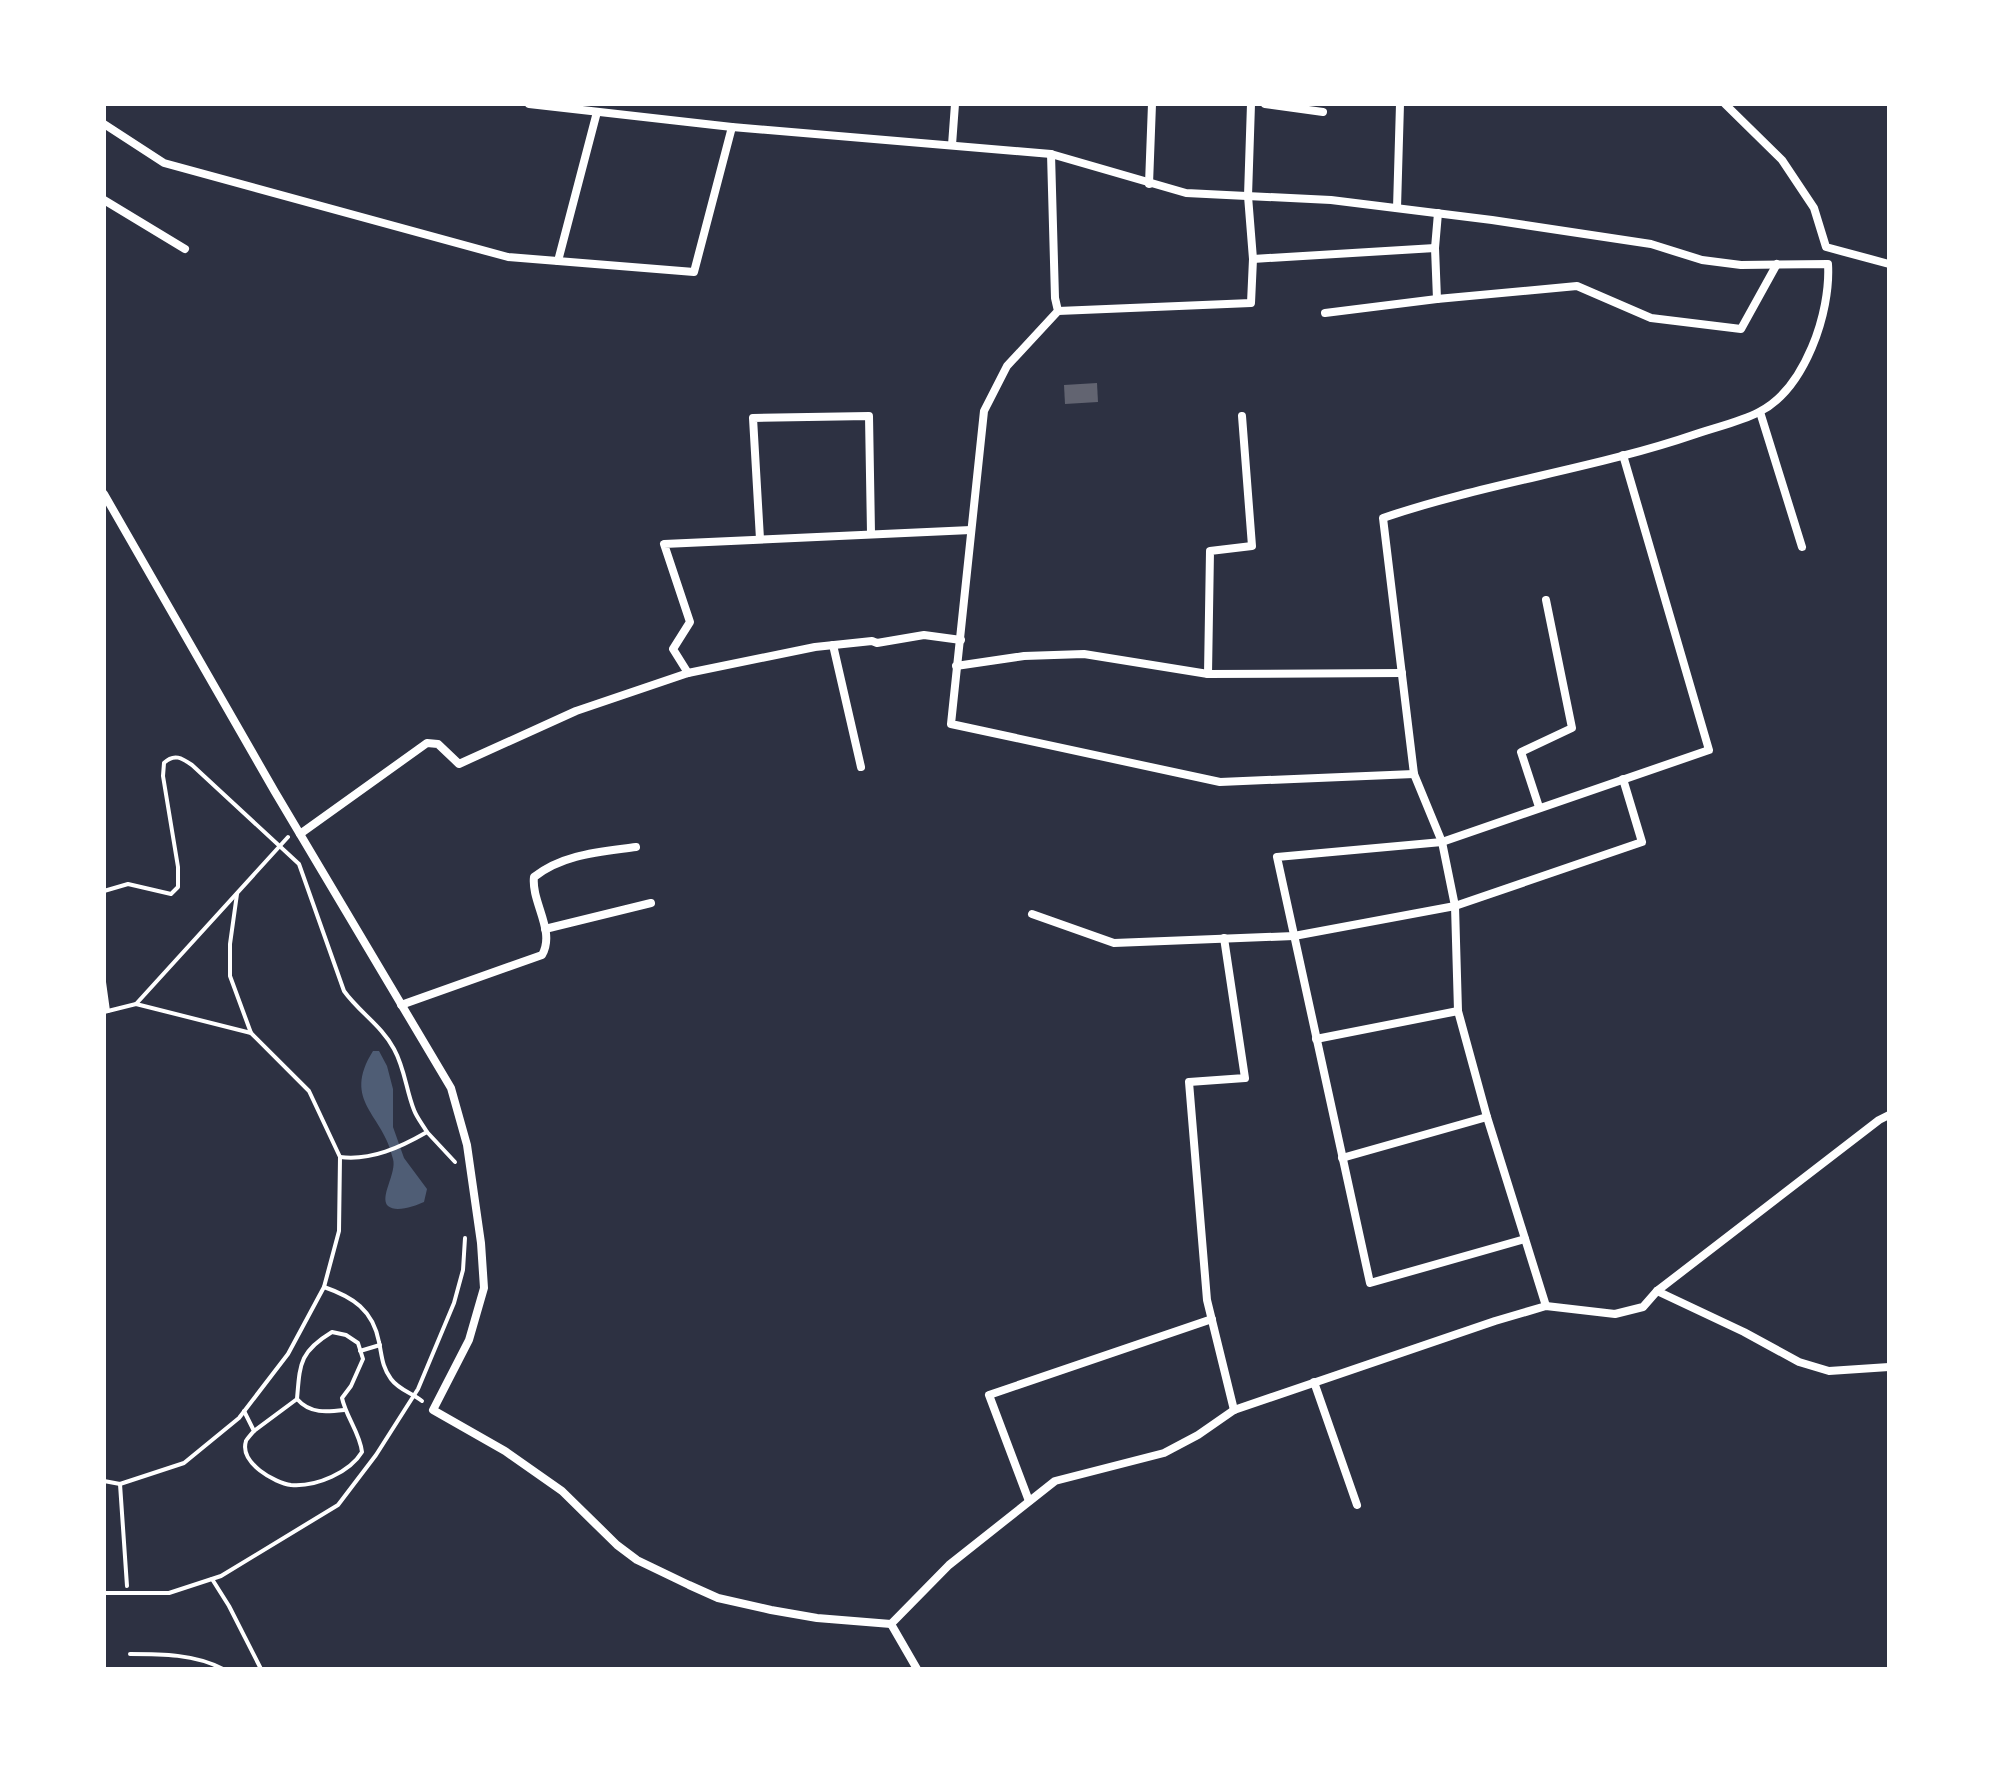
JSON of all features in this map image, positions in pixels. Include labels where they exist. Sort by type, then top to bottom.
[{"type":"street","points":[[529,104],[576,106],[597,112],[732,127],[1051,154],[1186,193],[1331,200],[1438,213],[1651,244],[1702,260],[1741,265],[1828,264],[1830,287],[1821,326],[1800,369],[1782,395],[1760,412],[1661,446],[1383,518],[1414,774],[1442,842],[1455,906],[1458,1011],[1487,1117],[1546,1306]]},
{"type":"street","points":[[952,145],[955,104]]},
{"type":"street","points":[[1149,184],[1152,104]]},
{"type":"street","points":[[1251,104],[1248,196],[1253,259],[1251,303],[1058,311],[1007,366],[984,411],[951,724],[1220,782],[1414,774]]},
{"type":"street","points":[[1265,104],[1323,112]]},
{"type":"street","points":[[1397,208],[1400,104]]},
{"type":"street","points":[[1725,104],[1782,160],[1814,208],[1826,247],[1889,264]]},
{"type":"street","points":[[558,261],[597,112]]},
{"type":"street","points":[[104,124],[164,163],[508,257],[694,272],[732,127]]},
{"type":"street","points":[[1051,154],[1055,298],[1058,311]]},
{"type":"street","points":[[104,200],[185,249]]},
{"type":"street","points":[[1437,299],[1435,248],[1438,213]]},
{"type":"street","points":[[1253,259],[1435,248]]},
{"type":"street","points":[[1325,313],[1577,286],[1651,318],[1741,329],[1777,264]]},
{"type":"street","points":[[1760,412],[1802,547]]},
{"type":"street","points":[[760,539],[753,418],[869,416],[871,533]]},
{"type":"street","points":[[1208,674],[1210,551],[1252,546],[1242,416]]},
{"type":"street","points":[[1525,1239],[1370,1283],[1277,857],[1442,842],[1709,750],[1623,455]]},
{"type":"street","points":[[104,494],[451,1088],[467,1145],[484,1288],[469,1340],[433,1410],[505,1451],[562,1491],[617,1545],[637,1560],[689,1585],[718,1598],[771,1610],[817,1618],[891,1624]]},
{"type":"street","points":[[688,673],[673,649],[690,622],[664,544],[971,530]]},
{"type":"street","points":[[1539,807],[1521,752],[1572,728],[1546,600]]},
{"type":"street","points":[[300,834],[427,743],[438,744],[459,764],[576,711],[688,673],[833,645],[877,643],[924,635],[961,640]]},
{"type":"street","points":[[833,645],[861,767]]},
{"type":"street","points":[[956,666],[1024,656],[1084,654],[1208,674],[1402,673]]},
{"type":"street","points":[[1032,914],[1114,943],[1294,936],[1455,906],[1642,842],[1623,779]]},
{"type":"street","points":[[401,1005],[542,955],[546,947],[545,929],[533,885],[534,877],[563,860],[636,847]]},
{"type":"street","points":[[545,929],[651,903]]},
{"type":"street","points":[[1224,938],[1245,1078],[1189,1082],[1207,1300],[1234,1410]]},
{"type":"street","points":[[1316,1039],[1458,1011]]},
{"type":"street","points":[[891,1624],[949,1565],[1055,1481],[1164,1453],[1198,1435],[1234,1410],[1546,1306],[1615,1314],[1643,1307],[1657,1291],[1889,1115]]},
{"type":"street","points":[[1342,1158],[1487,1117]]},
{"type":"street","points":[[1657,1291],[1799,1362],[1829,1371],[1889,1367]]},
{"type":"street","points":[[1029,1501],[989,1395],[1212,1319]]},
{"type":"street","points":[[1314,1382],[1357,1505]]},
{"type":"street","points":[[891,1624],[917,1669]]},
{"type":"path","points":[[104,891],[128,884],[171,894],[178,887],[178,867],[163,776],[164,763],[170,757],[179,757],[192,765],[281,844],[299,864],[344,991],[356,1009],[383,1033],[393,1047],[405,1074],[414,1111],[427,1132],[448,1152],[460,1172]]},
{"type":"path","points":[[136,1004],[290,835]]},
{"type":"path","points":[[104,1481],[120,1484],[184,1463],[244,1411],[288,1354],[324,1287],[339,1231],[340,1157],[309,1091],[251,1033],[230,976],[230,944],[237,891]]},
{"type":"path","points":[[104,982],[106,1012],[136,1004],[251,1033]]},
{"type":"path","points":[[340,1157],[382,1153],[427,1132]]},
{"type":"path","points":[[104,1593],[169,1593],[221,1576],[338,1505],[376,1455],[414,1395],[442,1334],[459,1289],[465,1226]]},
{"type":"path","points":[[324,1287],[350,1296],[364,1309],[376,1328],[382,1363],[391,1378],[403,1390],[414,1395]]},
{"type":"path","points":[[332,1332],[346,1335],[358,1343],[363,1359],[342,1398],[344,1410],[361,1440],[362,1452],[354,1465],[302,1484],[289,1485],[258,1471],[252,1464],[246,1441],[254,1431],[297,1399],[297,1374],[305,1353],[316,1341],[332,1332]]},
{"type":"path","points":[[360,1351],[380,1345]]},
{"type":"path","points":[[297,1399],[318,1411],[344,1410]]},
{"type":"path","points":[[244,1411],[254,1431]]},
{"type":"path","points":[[120,1484],[127,1586]]},
{"type":"path","points":[[212,1579],[261,1669]]},
{"type":"path","points":[[130,1654],[183,1657],[212,1663],[223,1669]]},
{"type":"water","points":[[373,1051],[379,1051],[387,1066],[393,1089],[393,1127],[404,1158],[427,1189],[424,1202],[406,1208],[391,1208],[386,1202],[393,1159],[382,1130],[363,1096],[361,1083],[364,1068]]},
{"type":"building","points":[[1097,383],[1098,402],[1065,404],[1064,385]]}]
